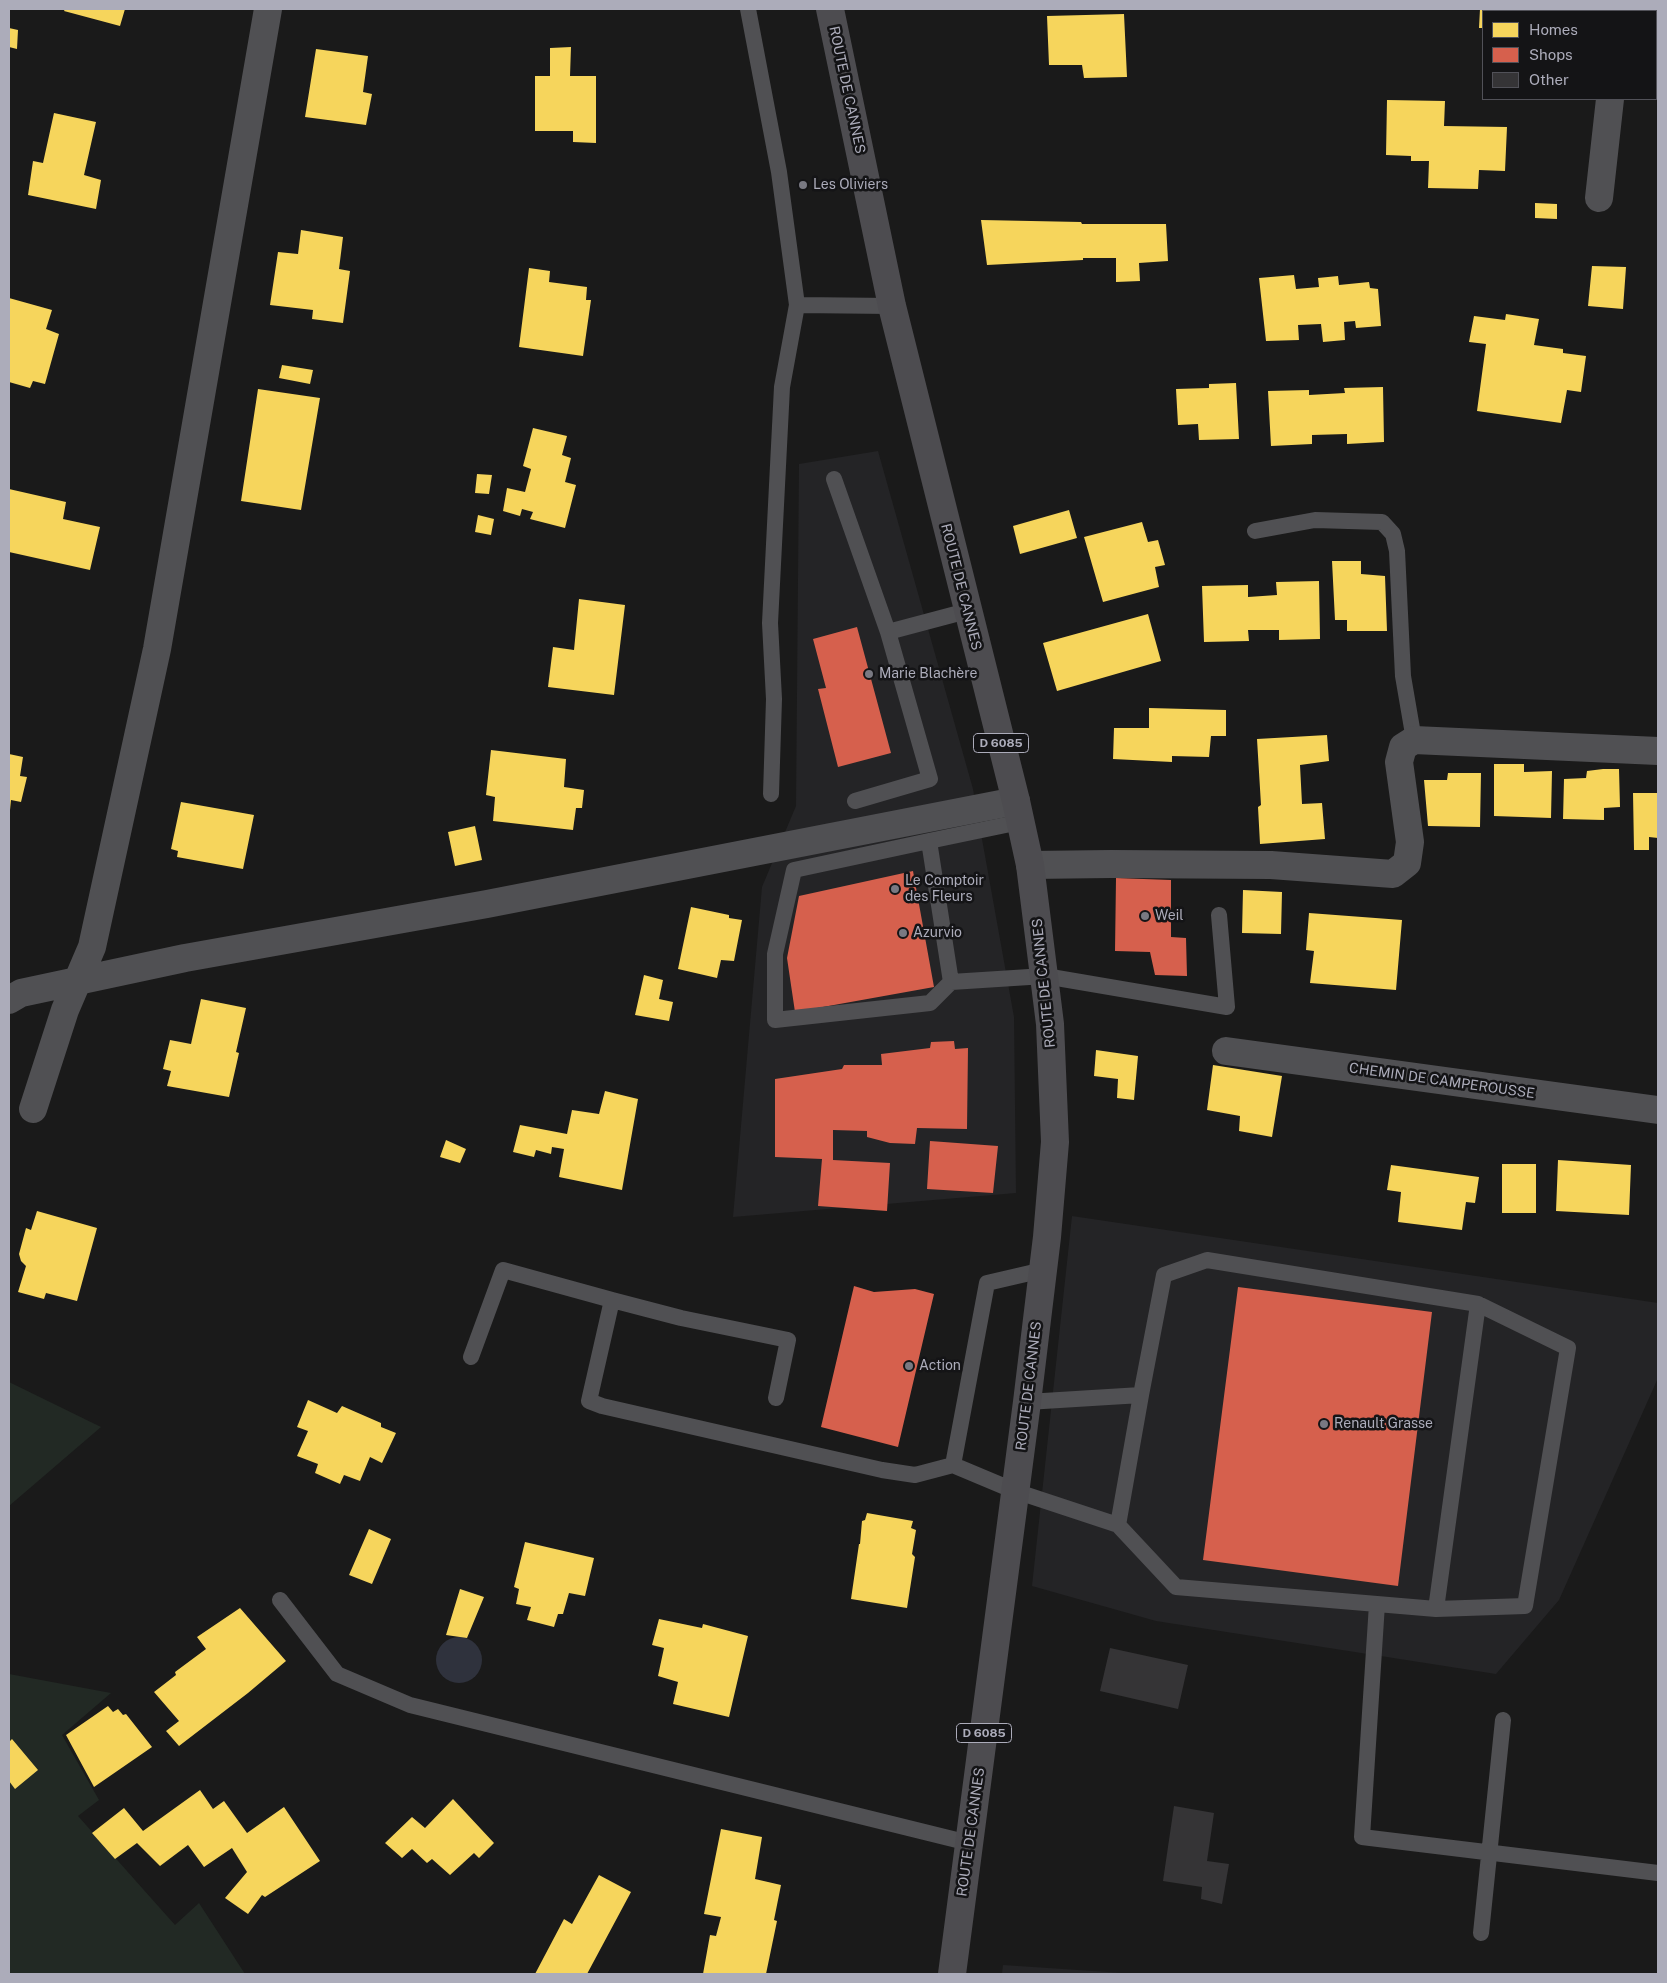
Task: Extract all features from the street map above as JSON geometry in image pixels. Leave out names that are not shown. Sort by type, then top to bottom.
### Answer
[{"type":"main road","name":"ROUTE DE CANNES","points":[[830,9],[892,306],[1030,865],[1050,1024],[1055,1142],[1043,1270],[969,1843],[955,1974]]},
{"type":"street","points":[[33,1109],[65,1010],[92,947],[157,649],[268,9]]},
{"type":"street","points":[[1599,198],[1610,100]]},
{"type":"street","points":[[1030,865],[1271,865],[1393,874],[1407,863],[1410,842],[1399,762],[1403,747],[1414,740],[1658,751]]},
{"type":"street","points":[[9,1000],[21,993],[185,958],[1018,812]]},
{"type":"street","name":"CHEMIN DE CAMPEROUSSE","points":[[1226,1051],[1658,1110]]},
{"type":"lane","points":[[748,9],[779,172],[797,304],[782,387],[770,613],[774,699],[771,794]]},
{"type":"lane","points":[[797,304],[892,306]]},
{"type":"lane","points":[[834,479],[888,632],[930,778],[855,801]]},
{"type":"lane","points":[[1255,531],[1314,520],[1382,522],[1392,534],[1397,551],[1403,676],[1414,740]]},
{"type":"lane","points":[[888,632],[966,611]]},
{"type":"lane","points":[[1018,812],[930,841],[794,870],[775,954],[775,1020],[930,1003],[951,982],[1045,976],[1226,1007],[1219,915]]},
{"type":"lane","points":[[930,841],[951,982]]},
{"type":"lane","points":[[612,1300],[589,1401],[602,1406],[882,1470],[915,1475],[953,1465],[1015,1491],[1118,1525],[1176,1587],[1436,1609],[1525,1606],[1568,1348],[1478,1304],[1207,1260],[1164,1275],[1118,1525]]},
{"type":"lane","points":[[471,1357],[503,1270],[682,1318],[788,1340],[776,1398]]},
{"type":"lane","points":[[953,1465],[987,1283],[1043,1270]]},
{"type":"lane","points":[[1436,1609],[1478,1304]]},
{"type":"lane","points":[[1027,1402],[1141,1395]]},
{"type":"lane","points":[[280,1600],[337,1674],[410,1705],[969,1843]]},
{"type":"lane","points":[[1377,1604],[1362,1837],[1658,1873]]},
{"type":"lane","points":[[1481,1933],[1503,1720]]},
{"type":"shaded area","points":[[878,451],[973,789],[1014,1017],[1016,1193],[733,1217],[762,887],[796,806],[799,464]]},
{"type":"shaded area","points":[[1072,1216],[1658,1303],[1658,1378],[1559,1600],[1496,1674],[1156,1621],[1032,1586]]},
{"type":"shaded area","points":[[9,1382],[101,1427],[9,1506]]},
{"type":"shaded area","points":[[459,1637],[472,1641],[478,1647],[482,1660],[478,1673],[472,1679],[459,1683],[446,1679],[440,1673],[436,1660],[440,1647],[446,1641]]},
{"type":"shaded area","points":[[9,1674],[111,1693],[62,1735],[99,1800],[78,1816],[175,1925],[199,1903],[245,1974],[9,1974]]},
{"type":"shaded area","points":[[1003,1965],[1138,1974],[1002,1974]]},
{"type":"building: Homes","points":[[65,9],[125,9],[120,26],[64,11]]},
{"type":"building: Homes","points":[[1480,9],[1535,9],[1482,10],[1482,28],[1479,28]]},
{"type":"building: Homes","points":[[1124,14],[1127,77],[1084,78],[1082,65],[1049,65],[1047,16]]},
{"type":"building: Homes","points":[[9,28],[18,30],[17,49],[9,47]]},
{"type":"building: Homes","points":[[571,47],[570,76],[596,76],[596,143],[573,142],[573,131],[535,131],[535,76],[550,76],[550,48]]},
{"type":"building: Homes","points":[[316,49],[368,56],[363,92],[372,94],[366,125],[305,117]]},
{"type":"building: Homes","points":[[1387,100],[1445,101],[1444,126],[1507,127],[1505,171],[1479,170],[1478,189],[1428,188],[1429,161],[1411,161],[1411,156],[1386,155]]},
{"type":"building: Homes","points":[[54,113],[96,122],[84,175],[101,180],[96,209],[28,195],[33,161],[43,163]]},
{"type":"building: Homes","points":[[1535,203],[1557,204],[1557,219],[1535,218]]},
{"type":"building: Homes","points":[[981,220],[1081,222],[1082,224],[1166,224],[1168,261],[1139,263],[1140,281],[1116,282],[1116,258],[1083,258],[1083,260],[987,265]]},
{"type":"building: Homes","points":[[301,230],[343,237],[339,269],[350,271],[343,323],[312,319],[313,310],[270,305],[278,252],[298,254]]},
{"type":"building: Homes","points":[[1592,266],[1626,267],[1623,309],[1588,306]]},
{"type":"building: Homes","points":[[529,268],[550,271],[549,282],[587,287],[586,300],[591,300],[583,356],[519,347]]},
{"type":"building: Homes","points":[[1294,275],[1296,289],[1319,287],[1318,278],[1338,276],[1339,285],[1369,282],[1370,288],[1378,289],[1381,326],[1356,328],[1355,321],[1344,322],[1345,340],[1323,342],[1321,324],[1298,325],[1299,340],[1266,341],[1259,278]]},
{"type":"building: Homes","points":[[9,298],[52,310],[46,329],[59,334],[45,384],[33,381],[30,388],[9,382]]},
{"type":"building: Homes","points":[[1506,314],[1539,319],[1534,345],[1563,349],[1563,353],[1586,356],[1581,392],[1567,390],[1561,423],[1477,411],[1486,344],[1469,342],[1474,316],[1505,320]]},
{"type":"building: Homes","points":[[282,365],[313,370],[310,384],[279,378]]},
{"type":"building: Homes","points":[[1236,383],[1239,439],[1199,440],[1198,424],[1178,425],[1176,389],[1209,388],[1209,384]]},
{"type":"building: Homes","points":[[1383,387],[1384,442],[1347,444],[1347,434],[1312,435],[1312,444],[1271,446],[1268,391],[1309,390],[1309,395],[1345,393],[1344,388]]},
{"type":"building: Homes","points":[[258,389],[320,398],[301,510],[241,501]]},
{"type":"building: Homes","points":[[533,428],[567,436],[562,455],[571,458],[565,482],[576,485],[565,528],[530,519],[533,512],[522,509],[520,516],[503,511],[507,488],[525,492],[531,469],[523,466]]},
{"type":"building: Homes","points":[[477,474],[492,475],[489,494],[475,493]]},
{"type":"building: Homes","points":[[9,489],[66,502],[63,519],[100,527],[90,570],[9,552]]},
{"type":"building: Homes","points":[[1069,510],[1077,538],[1020,554],[1013,526]]},
{"type":"building: Homes","points":[[478,515],[494,519],[491,535],[475,532]]},
{"type":"building: Homes","points":[[1142,522],[1148,542],[1158,540],[1165,565],[1155,567],[1159,587],[1103,602],[1084,537]]},
{"type":"building: Homes","points":[[1332,561],[1361,561],[1361,574],[1385,576],[1387,631],[1347,631],[1347,620],[1335,620]]},
{"type":"building: Homes","points":[[1319,581],[1320,639],[1279,640],[1279,630],[1248,630],[1249,641],[1204,642],[1202,586],[1248,585],[1248,597],[1277,595],[1276,582]]},
{"type":"building: Homes","points":[[579,599],[625,605],[614,695],[548,687],[553,647],[574,650]]},
{"type":"building: Homes","points":[[1148,614],[1161,661],[1057,691],[1043,643]]},
{"type":"building: Homes","points":[[1149,708],[1226,710],[1226,736],[1211,736],[1209,757],[1172,756],[1172,762],[1113,759],[1114,728],[1149,728]]},
{"type":"building: Homes","points":[[1327,735],[1329,761],[1300,765],[1302,804],[1322,803],[1325,839],[1260,844],[1258,807],[1261,805],[1257,739]]},
{"type":"building: Homes","points":[[491,750],[566,759],[564,787],[584,790],[582,808],[576,808],[573,830],[493,821],[495,797],[486,795]]},
{"type":"building: Homes","points":[[9,754],[23,757],[20,776],[27,777],[21,802],[11,800],[10,810]]},
{"type":"building: Homes","points":[[1494,764],[1524,764],[1524,772],[1552,771],[1551,818],[1494,816]]},
{"type":"building: Homes","points":[[1619,769],[1620,807],[1604,808],[1604,820],[1563,819],[1564,779],[1586,778],[1587,771]]},
{"type":"building: Homes","points":[[1448,773],[1481,773],[1480,827],[1428,826],[1424,780],[1447,780]]},
{"type":"building: Homes","points":[[1633,793],[1658,793],[1658,838],[1649,837],[1649,850],[1634,850]]},
{"type":"building: Homes","points":[[181,802],[254,815],[243,869],[177,857],[178,851],[171,849]]},
{"type":"building: Homes","points":[[475,826],[482,860],[455,866],[448,832]]},
{"type":"building: Homes","points":[[1243,890],[1282,892],[1281,934],[1242,933]]},
{"type":"building: Homes","points":[[691,907],[729,915],[729,918],[742,920],[734,961],[721,960],[717,978],[678,969]]},
{"type":"building: Homes","points":[[1309,913],[1402,920],[1396,990],[1310,983],[1314,951],[1306,950]]},
{"type":"building: Homes","points":[[644,975],[663,980],[659,999],[673,1002],[669,1021],[635,1015]]},
{"type":"building: Homes","points":[[201,999],[246,1008],[236,1052],[239,1053],[229,1097],[167,1086],[171,1071],[163,1069],[170,1040],[191,1044]]},
{"type":"building: Homes","points":[[1096,1050],[1138,1056],[1134,1100],[1117,1098],[1118,1079],[1094,1076]]},
{"type":"building: Homes","points":[[1213,1065],[1282,1076],[1272,1137],[1239,1131],[1240,1116],[1207,1110]]},
{"type":"building: Homes","points":[[605,1091],[638,1099],[622,1190],[559,1177],[564,1149],[552,1147],[551,1154],[536,1150],[534,1157],[513,1152],[520,1125],[567,1134],[572,1110],[599,1114]]},
{"type":"building: Homes","points":[[446,1140],[466,1149],[460,1163],[440,1157]]},
{"type":"building: Homes","points":[[1558,1160],[1631,1165],[1629,1215],[1556,1211]]},
{"type":"building: Homes","points":[[1502,1164],[1536,1164],[1536,1213],[1502,1213]]},
{"type":"building: Homes","points":[[1391,1165],[1479,1177],[1475,1203],[1466,1202],[1462,1230],[1398,1222],[1401,1192],[1387,1190]]},
{"type":"building: Homes","points":[[37,1211],[97,1228],[77,1301],[46,1293],[44,1299],[18,1292],[26,1266],[21,1261],[19,1254],[26,1228],[31,1230]]},
{"type":"building: Homes","points":[[308,1400],[337,1413],[342,1406],[381,1423],[381,1427],[396,1433],[382,1463],[370,1457],[360,1481],[344,1475],[340,1484],[315,1473],[318,1464],[297,1456],[308,1431],[297,1427]]},
{"type":"building: Homes","points":[[867,1513],[913,1521],[911,1528],[916,1530],[912,1554],[915,1557],[907,1608],[851,1599],[862,1521],[865,1520]]},
{"type":"building: Homes","points":[[369,1529],[391,1539],[372,1584],[349,1575]]},
{"type":"building: Homes","points":[[525,1542],[594,1558],[585,1596],[569,1593],[563,1614],[558,1614],[554,1627],[527,1620],[531,1607],[516,1604],[519,1589],[514,1587]]},
{"type":"building: Homes","points":[[460,1589],[484,1597],[467,1638],[446,1635]]},
{"type":"building: Homes","points":[[240,1608],[286,1661],[179,1746],[166,1731],[179,1721],[154,1692],[176,1675],[175,1672],[206,1649],[197,1637]]},
{"type":"building: Homes","points":[[659,1619],[702,1628],[703,1624],[748,1636],[729,1717],[673,1704],[678,1682],[658,1676],[664,1648],[652,1645]]},
{"type":"building: Homes","points":[[108,1706],[113,1712],[118,1709],[123,1715],[126,1714],[152,1747],[94,1787],[66,1735]]},
{"type":"building: Homes","points":[[12,1739],[38,1770],[15,1789],[9,1781],[9,1742]]},
{"type":"building: Homes","points":[[200,1790],[213,1809],[224,1801],[247,1833],[284,1807],[320,1861],[265,1897],[262,1895],[248,1914],[225,1898],[247,1872],[232,1848],[204,1867],[188,1845],[160,1866],[137,1843],[115,1859],[92,1833],[124,1808],[143,1831]]},
{"type":"building: Homes","points":[[453,1799],[494,1843],[479,1858],[474,1853],[450,1875],[432,1859],[427,1863],[412,1849],[402,1858],[385,1843],[412,1817],[425,1828]]},
{"type":"building: Homes","points":[[721,1829],[762,1837],[755,1879],[781,1885],[774,1920],[777,1921],[766,1974],[703,1974],[710,1935],[716,1936],[721,1917],[704,1914]]},
{"type":"building: Homes","points":[[599,1875],[631,1892],[587,1974],[535,1974],[564,1919],[572,1924]]},
{"type":"building: Shops","points":[[857,627],[891,753],[838,767],[818,689],[826,688],[813,639]]},
{"type":"building: Shops","points":[[913,871],[934,987],[795,1012],[787,958],[799,896]]},
{"type":"building: Shops","points":[[1116,878],[1171,880],[1171,937],[1186,938],[1187,976],[1155,975],[1150,952],[1115,951]]},
{"type":"building: Shops","points":[[954,1041],[955,1049],[968,1048],[967,1129],[917,1128],[915,1144],[890,1143],[867,1137],[867,1131],[833,1130],[833,1160],[890,1163],[887,1211],[818,1206],[822,1159],[775,1157],[775,1079],[842,1069],[844,1065],[882,1065],[881,1054],[930,1048],[931,1042]]},
{"type":"building: Shops","points":[[930,1141],[998,1146],[993,1193],[927,1189]]},
{"type":"building: Shops","points":[[854,1286],[874,1292],[915,1289],[934,1294],[898,1447],[821,1427]]},
{"type":"building: Shops","name":"Renault Grasse","points":[[1238,1287],[1432,1312],[1398,1586],[1203,1560]]},
{"type":"building: Other","points":[[1110,1648],[1188,1665],[1178,1709],[1100,1691]]},
{"type":"building: Other","points":[[1174,1806],[1214,1813],[1207,1861],[1229,1864],[1222,1904],[1201,1899],[1202,1887],[1163,1881]]},
{"type":"place","name":"Les Oliviers","points":[[803,185]]},
{"type":"place","name":"Marie Blachère","points":[[869,674]]},
{"type":"place","name":"Le Comptoir des Fleurs","points":[[895,889]]},
{"type":"place","name":"Weil","points":[[1145,916]]},
{"type":"place","name":"Azurvio","points":[[903,933]]},
{"type":"place","name":"Action","points":[[909,1366]]},
{"type":"place","name":"Renault Grasse","points":[[1324,1424]]}]
